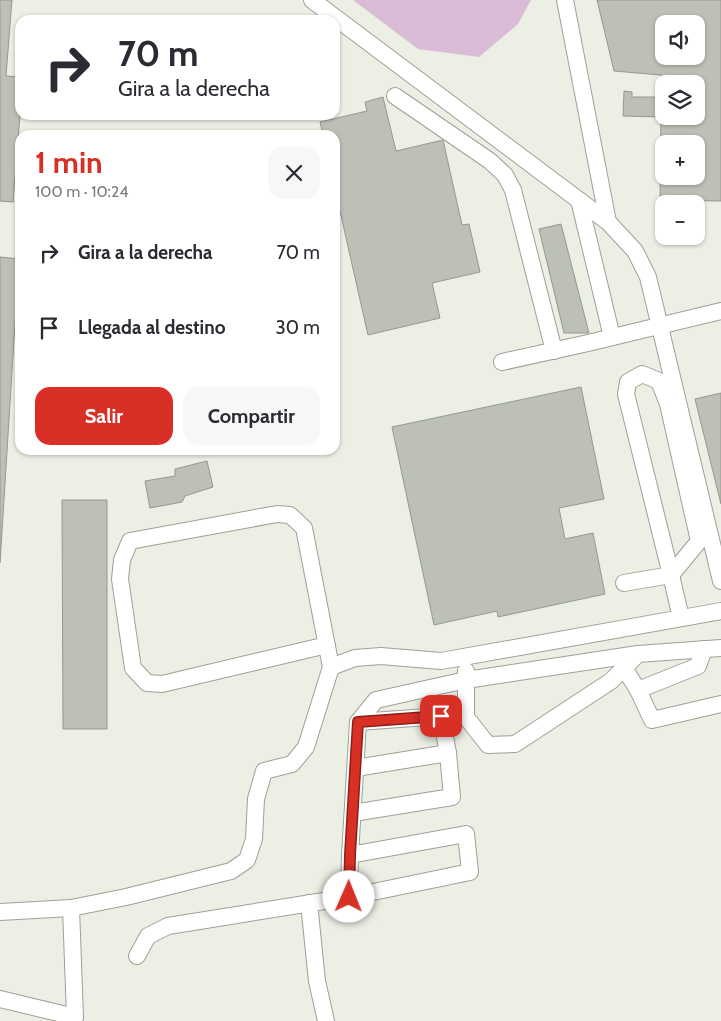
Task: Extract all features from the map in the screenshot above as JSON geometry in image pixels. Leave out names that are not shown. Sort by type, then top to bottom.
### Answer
[{"type":"street","points":[[312,0],[332,15]]},
{"type":"street","points":[[565,0],[606,203],[608,222]]},
{"type":"street","points":[[340,21],[608,222],[636,251],[648,277],[716,538],[721,581]]},
{"type":"street","points":[[395,96],[490,161],[505,175],[513,190],[554,350]]},
{"type":"street","points":[[579,200],[612,337]]},
{"type":"street","points":[[502,362],[721,311]]},
{"type":"street","points":[[624,583],[671,575],[700,541],[668,404],[659,381],[642,374],[628,382],[626,394],[671,575],[681,618]]},
{"type":"street","points":[[0,912],[71,908],[126,897],[231,871],[247,860],[254,839],[256,799],[264,771],[292,764],[306,747],[331,667],[327,645],[304,528],[290,515],[276,514],[130,541],[122,560],[120,579],[133,668],[147,683],[162,684],[327,645]]},
{"type":"street","points":[[331,667],[355,658],[381,656],[441,661],[721,611]]},
{"type":"street","points":[[349,897],[358,722],[376,700],[466,680],[638,654],[721,648]]},
{"type":"street","points":[[638,690],[698,666],[704,649]]},
{"type":"street","points":[[466,657],[466,717],[488,745],[515,744],[611,681],[638,654]]},
{"type":"street","points":[[624,668],[638,690],[652,720],[721,704]]},
{"type":"street","points":[[352,813],[452,797],[448,753],[441,716],[358,722]]},
{"type":"street","points":[[356,768],[448,753]]},
{"type":"street","points":[[137,956],[148,936],[168,926],[349,897],[470,872],[466,834],[350,855]]},
{"type":"street","points":[[310,903],[317,981],[326,1021]]},
{"type":"street","points":[[0,999],[74,1019],[71,908]]},
{"type":"shaded area","points":[[353,0],[531,0],[518,24],[479,57],[418,49]]},
{"type":"building","points":[[0,0],[12,0],[6,76],[15,77],[15,120],[20,120],[19,130],[15,130],[13,202],[0,201]]},
{"type":"building","points":[[597,0],[721,0],[721,201],[705,201],[705,195],[660,195],[660,185],[705,185],[705,135],[661,135],[661,125],[705,125],[705,75],[661,75],[614,71]]},
{"type":"building","points":[[624,91],[632,92],[632,97],[655,97],[655,117],[623,116]]},
{"type":"building","points":[[383,97],[396,151],[443,140],[462,225],[469,224],[480,272],[432,283],[440,318],[368,335],[340,211],[340,130],[322,130],[320,122],[340,120],[340,117],[367,111],[365,102]]},
{"type":"building","points":[[561,224],[589,333],[564,333],[539,229]]},
{"type":"building","points":[[0,257],[15,259],[15,323],[0,563]]},
{"type":"building","points":[[581,387],[604,499],[559,508],[565,539],[593,533],[605,594],[498,617],[497,611],[434,625],[392,427]]},
{"type":"building","points":[[721,393],[721,504],[695,399]]},
{"type":"building","points":[[207,461],[213,487],[185,496],[182,502],[150,508],[145,481],[175,476],[175,469]]},
{"type":"building","points":[[62,500],[107,500],[107,729],[63,729]]},
{"type":"route","points":[[349,897],[358,722],[441,716]]}]
